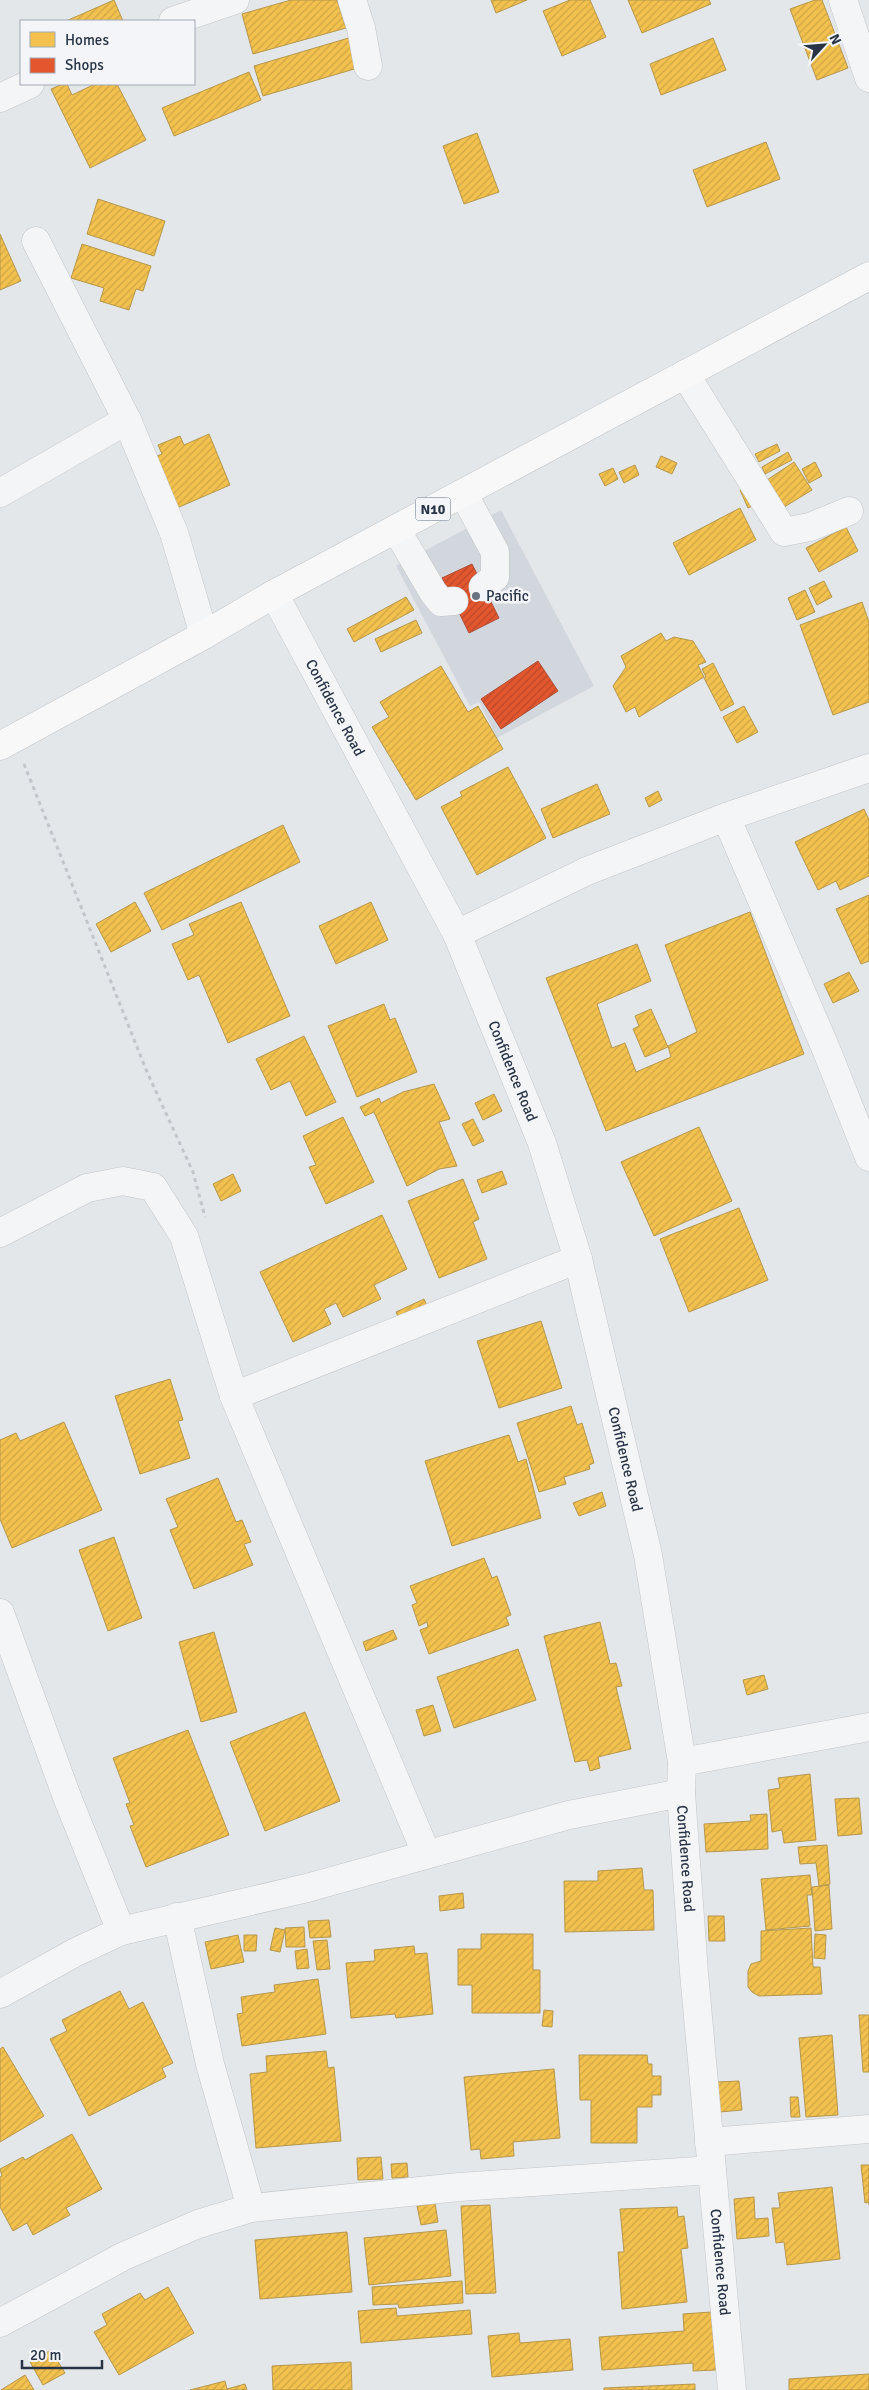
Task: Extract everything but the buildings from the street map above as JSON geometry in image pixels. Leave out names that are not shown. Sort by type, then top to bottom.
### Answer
[{"type":"main road","name":"N10","points":[[6,743],[204,635],[274,594],[869,276]]},
{"type":"street","points":[[176,20],[235,0]]},
{"type":"street","points":[[352,0],[361,28],[368,66]]},
{"type":"street","points":[[843,0],[869,78]]},
{"type":"street","points":[[0,98],[28,85]]},
{"type":"street","points":[[36,241],[127,420],[174,534],[204,635]]},
{"type":"street","points":[[685,374],[784,532],[810,527],[849,511]]},
{"type":"street","points":[[0,493],[127,420]]},
{"type":"street","points":[[463,493],[496,552],[495,577],[483,586]]},
{"type":"street","points":[[396,529],[433,592],[441,602],[454,601]]},
{"type":"street","name":"Confidence Road","points":[[274,594],[457,934],[542,1143],[578,1259],[648,1555],[682,1762],[681,1793],[694,1973],[732,2390]]},
{"type":"street","points":[[457,934],[587,871],[726,817],[869,768]]},
{"type":"street","points":[[726,817],[826,1049],[869,1158]]},
{"type":"street","points":[[0,1233],[87,1188],[123,1181],[153,1187],[184,1236],[234,1396],[426,1854]]},
{"type":"street","points":[[234,1396],[578,1259]]},
{"type":"street","points":[[2,1624],[67,1797],[121,1931]]},
{"type":"street","points":[[682,1762],[869,1727]]},
{"type":"street","points":[[0,1994],[76,1952],[121,1931],[307,1888],[569,1815],[681,1793]]},
{"type":"street","points":[[177,1917],[210,2064],[251,2208]]},
{"type":"street","points":[[709,2142],[869,2129]]},
{"type":"street","points":[[0,2323],[124,2256],[198,2224],[251,2208],[459,2187],[712,2170]]},
{"type":"path","points":[[6,743],[33,783],[147,1072],[193,1172],[206,1216],[184,1236]]},
{"type":"shaded area","points":[[501,510],[594,686],[497,738],[479,702],[470,706],[396,566]]},
{"type":"place","name":"Pacific","points":[[476,596]]}]
